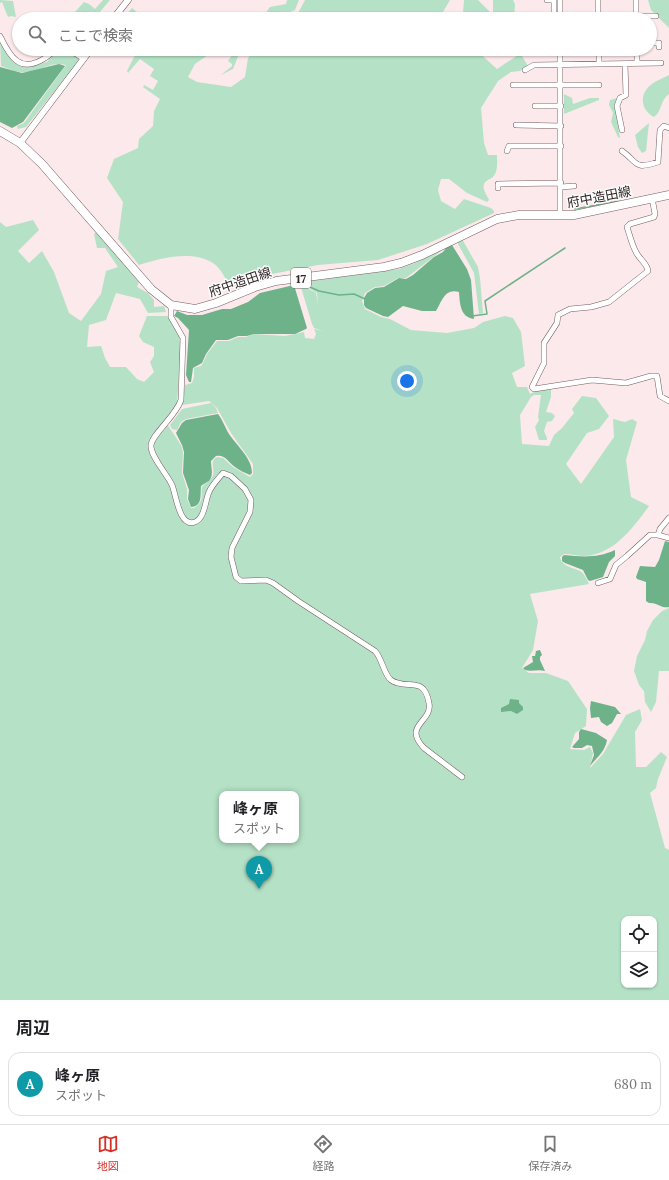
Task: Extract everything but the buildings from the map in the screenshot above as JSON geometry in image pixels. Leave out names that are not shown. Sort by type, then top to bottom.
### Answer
[{"type":"main road","name":"府中造田線","points":[[0,131],[20,144],[42,164],[151,289],[171,305],[194,309],[216,303],[255,287],[276,281],[384,267],[401,263],[422,256],[497,219],[519,215],[560,216],[585,214],[669,195]]},
{"type":"street","points":[[119,12],[128,0]]},
{"type":"street","points":[[547,0],[554,0],[554,12]]},
{"type":"street","points":[[559,12],[560,0]]},
{"type":"street","points":[[598,0],[598,12]]},
{"type":"street","points":[[636,0],[636,12]]},
{"type":"street","points":[[0,36],[11,56],[20,64],[37,62],[47,56]]},
{"type":"street","points":[[657,43],[659,43],[659,47]]},
{"type":"street","points":[[79,56],[84,59]]},
{"type":"street","points":[[20,144],[86,56]]},
{"type":"street","points":[[560,56],[560,216]]},
{"type":"street","points":[[598,56],[599,64]]},
{"type":"street","points":[[637,56],[637,63]]},
{"type":"street","points":[[525,70],[534,65],[661,63]]},
{"type":"street","points":[[622,130],[617,106],[620,98],[626,95],[625,64]]},
{"type":"street","points":[[513,85],[599,85]]},
{"type":"street","points":[[535,106],[560,106]]},
{"type":"street","points":[[516,125],[561,126]]},
{"type":"street","points":[[622,150],[629,155],[635,164],[650,165],[658,162],[660,130],[664,126],[669,128]]},
{"type":"street","points":[[507,151],[510,146],[561,146]]},
{"type":"street","points":[[498,188],[498,184],[574,186]]},
{"type":"street","points":[[652,198],[655,214],[654,217],[630,224],[627,228],[637,254],[648,268],[648,271],[609,302],[591,307],[570,309],[558,314],[557,323],[544,343],[544,363],[532,387],[534,389],[547,388],[592,380],[626,383],[651,376],[657,376],[660,396],[668,399]]},
{"type":"street","points":[[171,305],[171,317],[183,338],[181,400],[175,413],[152,441],[151,448],[154,457],[163,468],[172,485],[185,521],[194,522],[203,514],[209,492],[223,472],[231,476],[245,489],[251,500],[250,512],[232,548],[232,557],[236,577],[241,581],[266,580],[273,583],[375,651],[380,656],[386,672],[392,681],[422,687],[430,703],[429,710],[416,728],[418,742],[462,777]]},
{"type":"street","points":[[658,535],[660,529],[669,518]]},
{"type":"street","points":[[598,583],[610,579],[616,565],[650,535],[658,535],[669,538]]},
{"type":"shaded area","points":[[0,0],[13,1],[15,12],[12,12],[12,16],[8,17],[2,2],[0,3]]},
{"type":"shaded area","points":[[103,0],[110,0],[100,12],[75,12],[84,2],[95,9]]},
{"type":"shaded area","points":[[287,0],[299,0],[295,10],[290,12],[266,12],[270,7],[286,4]]},
{"type":"shaded area","points":[[305,0],[450,0],[443,12],[299,12]]},
{"type":"shaded area","points":[[464,0],[478,0],[490,12],[463,12]]},
{"type":"shaded area","points":[[493,0],[513,0],[515,4],[514,12],[493,12]]},
{"type":"shaded area","points":[[648,0],[669,0],[669,28],[657,16],[657,12],[653,12]]},
{"type":"shaded area","points":[[132,8],[137,12],[128,12]]},
{"type":"shaded area","points":[[0,41],[10,58],[18,65],[30,66],[47,62],[52,56],[77,56],[81,58],[26,127],[18,129],[17,126],[24,123],[66,65],[56,64],[26,72],[19,72],[1,66]]},
{"type":"shaded area","points":[[134,56],[207,56],[195,64],[188,77],[197,82],[231,87],[245,77],[248,58],[250,56],[483,56],[497,69],[516,56],[522,56],[528,66],[520,71],[511,72],[498,81],[481,108],[484,143],[488,155],[497,155],[496,172],[484,184],[484,189],[489,200],[487,202],[467,193],[449,179],[441,179],[438,190],[441,201],[455,209],[464,199],[491,208],[494,213],[427,244],[378,260],[318,265],[267,275],[231,288],[218,268],[213,263],[204,259],[176,256],[139,265],[118,239],[123,202],[107,178],[114,159],[138,148],[139,139],[153,126],[154,111],[160,99],[143,87],[144,85],[153,90],[158,81],[150,76],[154,69],[140,59],[128,73],[127,71]]},
{"type":"shaded area","points":[[231,56],[238,56],[233,69],[221,75],[232,66],[232,64],[228,61]]},
{"type":"shaded area","points":[[59,64],[65,66],[23,122],[12,128],[0,122],[0,67],[22,73]]},
{"type":"shaded area","points":[[669,75],[669,94],[664,99],[657,115],[654,117],[646,110],[643,97],[648,88]]},
{"type":"shaded area","points":[[564,94],[572,98],[573,104],[590,98],[599,98],[599,100],[564,114]]},
{"type":"shaded area","points":[[617,98],[615,106],[620,138],[618,137],[611,122],[613,113],[609,105],[610,100]]},
{"type":"shaded area","points":[[649,123],[646,151],[642,153],[638,147],[635,135]]},
{"type":"shaded area","points":[[33,220],[39,230],[18,251],[29,263],[42,251],[54,272],[69,313],[81,321],[101,294],[106,271],[118,267],[105,248],[97,248],[94,234],[96,232],[139,282],[137,287],[148,293],[154,300],[154,307],[164,306],[166,312],[148,313],[140,299],[116,293],[106,320],[89,325],[87,347],[101,346],[110,367],[126,367],[137,379],[144,382],[154,372],[150,362],[154,356],[154,347],[143,342],[139,336],[147,316],[168,316],[179,336],[181,344],[177,405],[165,421],[181,445],[183,452],[182,473],[187,489],[187,499],[191,508],[194,508],[201,501],[202,487],[213,475],[213,461],[217,457],[223,458],[233,467],[250,477],[253,474],[253,464],[231,433],[217,408],[209,401],[182,405],[185,385],[192,383],[194,368],[201,366],[207,354],[217,341],[229,341],[238,337],[246,337],[254,334],[285,336],[304,332],[305,338],[314,339],[316,334],[314,329],[323,331],[314,328],[312,324],[300,284],[316,293],[318,304],[317,293],[302,284],[303,282],[399,269],[445,248],[406,278],[398,278],[384,286],[375,287],[365,293],[362,301],[365,309],[381,317],[390,319],[411,330],[447,333],[474,328],[483,322],[505,316],[513,318],[521,332],[525,366],[512,373],[517,387],[527,387],[530,394],[536,391],[551,389],[551,397],[546,412],[552,413],[555,416],[552,421],[547,422],[544,431],[547,440],[539,440],[535,427],[539,420],[538,417],[541,395],[534,395],[531,397],[520,415],[522,444],[549,446],[554,435],[562,428],[574,413],[572,409],[582,396],[596,398],[609,416],[599,429],[587,433],[566,464],[581,484],[614,437],[613,419],[625,422],[632,419],[637,422],[626,460],[631,497],[649,506],[629,531],[614,545],[595,554],[585,556],[564,554],[560,557],[565,565],[580,571],[589,584],[530,594],[538,621],[533,650],[522,668],[529,673],[546,673],[568,681],[587,709],[586,726],[575,733],[570,749],[584,750],[590,747],[593,753],[590,768],[603,754],[626,715],[640,709],[642,720],[635,732],[636,767],[646,767],[661,752],[667,757],[656,788],[650,793],[665,848],[669,850],[669,1000],[0,1000],[0,222],[6,227]]},
{"type":"shaded area","points":[[462,239],[478,267],[483,313],[479,314],[474,273],[458,244],[458,241]]},
{"type":"shaded area","points":[[452,245],[467,269],[471,280],[474,319],[469,318],[463,313],[460,305],[459,292],[454,291],[450,292],[444,297],[436,311],[422,311],[403,306],[388,317],[366,308],[364,305],[364,298],[367,293],[375,288],[384,287],[399,278],[406,279]]},
{"type":"shaded area","points":[[294,285],[307,328],[306,329],[295,334],[254,334],[238,336],[228,340],[216,340],[206,354],[202,363],[193,368],[191,382],[189,382],[186,375],[189,330],[178,318],[174,316],[177,311],[187,315],[202,315],[222,309],[231,309],[248,302],[260,293]]},
{"type":"shaded area","points":[[211,403],[216,408],[218,413],[186,419],[181,422],[177,430],[172,429],[170,425],[182,409]]},
{"type":"shaded area","points":[[218,414],[229,434],[250,462],[252,473],[250,475],[235,467],[222,456],[216,456],[211,461],[211,479],[201,486],[201,496],[199,502],[197,505],[191,507],[188,499],[189,490],[183,473],[184,452],[176,433],[182,423],[186,420]]},
{"type":"shaded area","points":[[665,541],[669,542],[669,607],[646,601],[646,582],[637,579],[636,577],[640,566],[655,567],[659,560]]},
{"type":"shaded area","points":[[615,550],[615,556],[609,562],[603,577],[590,581],[583,570],[562,561],[562,557],[564,555],[590,556],[609,553]]},
{"type":"shaded area","points":[[669,608],[669,671],[659,671],[656,702],[651,712],[645,702],[644,691],[639,685],[634,671],[637,656],[653,620],[662,611]]},
{"type":"shaded area","points":[[540,650],[542,655],[540,660],[545,671],[525,670],[523,668],[533,662],[532,656],[535,656],[536,651]]},
{"type":"shaded area","points":[[510,699],[519,700],[523,710],[517,714],[511,711],[501,712],[501,708],[509,704]]},
{"type":"shaded area","points":[[591,701],[615,707],[621,714],[617,714],[612,723],[607,726],[601,722],[599,717],[591,718]]},
{"type":"shaded area","points":[[581,729],[596,733],[607,740],[603,751],[590,766],[594,755],[592,746],[587,745],[582,748],[572,747],[579,739],[579,732]]},
{"type":"waterway","points":[[575,209],[619,201]]},
{"type":"waterway","points":[[472,316],[487,314],[485,301],[565,248]]},
{"type":"waterway","points":[[293,286],[301,283],[319,291],[339,295],[354,294],[365,299]]},
{"type":"place","name":"峰ヶ原","points":[[259,889]]}]
